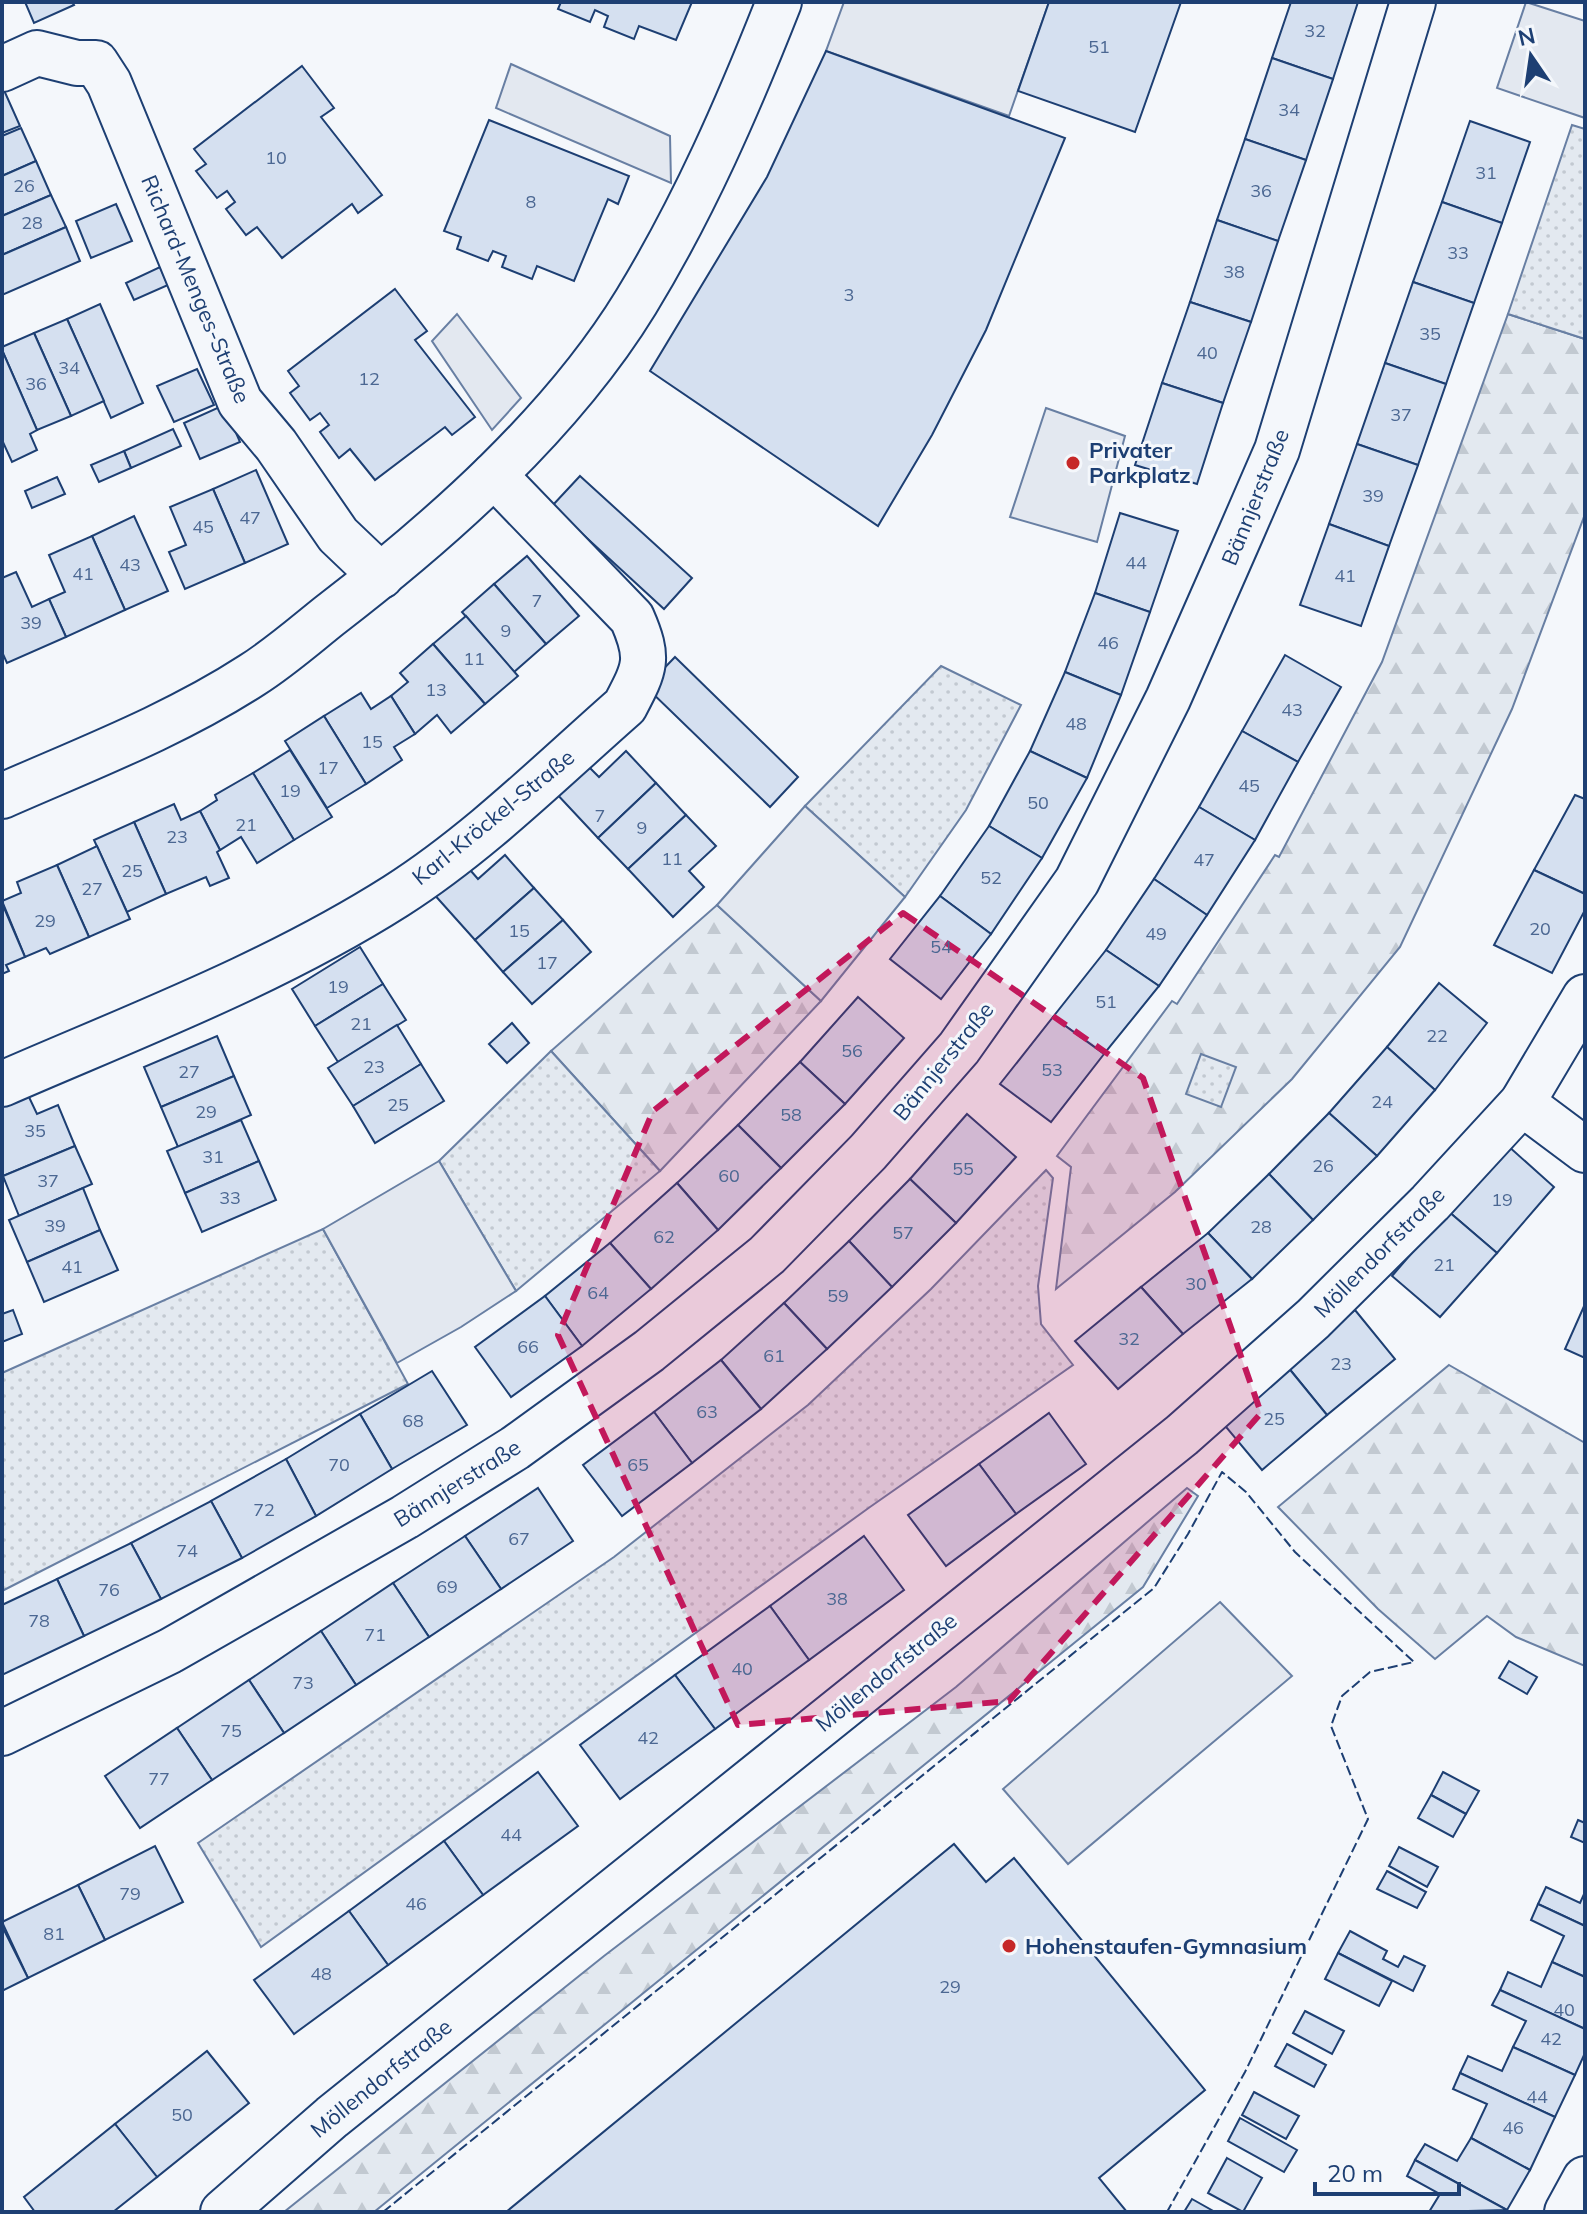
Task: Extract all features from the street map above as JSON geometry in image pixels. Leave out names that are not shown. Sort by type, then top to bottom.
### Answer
[{"type":"street","points":[[2,796],[170,720],[252,675],[381,576],[494,475],[579,383],[635,304],[694,200],[741,100],[779,2]]},
{"type":"street","name":"Bännjerstraße","points":[[2,1733],[170,1651],[405,1517],[515,1448],[649,1351],[767,1255],[868,1152],[949,1059],[1077,881],[1168,699],[1223,574],[1277,450],[1413,2]]},
{"type":"street","name":"Richard-Menges-Straße","points":[[2,69],[37,53],[77,63],[96,63],[109,83],[240,402],[276,445],[338,535],[381,576]]},
{"type":"street","name":"Karl-Kröckel-Straße","points":[[2,1084],[233,984],[337,931],[386,902],[460,851],[625,706],[641,676],[645,647],[632,618],[494,475]]},
{"type":"street","name":"Möllendorfstraße","points":[[223,2212],[332,2117],[1182,1435],[1313,1319],[1430,1203],[1522,1103],[1585,997]]},
{"type":"street","points":[[1522,1103],[1585,1150]]},
{"type":"street","points":[[1567,2212],[1585,2179]]},
{"type":"highlighted area","points":[[903,913],[1143,1078],[1261,1413],[1009,1701],[738,1725],[558,1335],[653,1111]]},
{"type":"green space","points":[[1572,125],[1585,129],[1585,339],[1508,314]]},
{"type":"green space","points":[[1508,314],[1585,339],[1585,514],[1512,709],[1400,947],[1292,1079],[1175,1192],[1056,1289],[1071,1167],[1057,1156],[1172,1001],[1177,1004],[1275,855],[1279,857],[1382,662]]},
{"type":"green space","points":[[941,666],[1021,705],[966,810],[905,897],[805,806]]},
{"type":"green space","points":[[717,905],[821,1001],[660,1171],[551,1051]]},
{"type":"green space","points":[[551,1051],[660,1171],[516,1291],[439,1161]]},
{"type":"green space","points":[[1201,1054],[1236,1067],[1221,1107],[1186,1094]]},
{"type":"green space","points":[[1046,1170],[1053,1178],[1038,1286],[1041,1324],[1073,1365],[870,1507],[261,1947],[198,1843],[614,1557],[808,1405],[931,1289]]},
{"type":"green space","points":[[323,1229],[408,1384],[2,1591],[2,1373]]},
{"type":"green space","points":[[1449,1365],[1585,1443],[1585,1666],[1516,1637],[1487,1616],[1435,1659],[1378,1609],[1278,1507]]},
{"type":"green space","points":[[1187,1488],[1198,1496],[1143,1587],[374,2212],[284,2212],[604,1956],[956,1687]]},
{"type":"shaded area","points":[[844,2],[1049,2],[1009,116],[826,51]]},
{"type":"shaded area","points":[[1526,2],[1585,21],[1585,118],[1497,88]]},
{"type":"shaded area","points":[[511,64],[670,136],[671,183],[496,108]]},
{"type":"shaded area","points":[[457,314],[521,398],[492,430],[432,341]]},
{"type":"shaded area","name":"Privater Parkplatz","points":[[1046,408],[1125,436],[1097,542],[1010,517]]},
{"type":"shaded area","points":[[805,806],[905,897],[821,1001],[717,905]]},
{"type":"shaded area","points":[[439,1161],[516,1291],[397,1363],[323,1229]]},
{"type":"shaded area","points":[[1220,1602],[1292,1676],[1068,1864],[1003,1789]]},
{"type":"building","points":[[25,2],[72,2],[74,5],[34,23]]},
{"type":"building","points":[[561,2],[692,2],[676,40],[639,26],[634,39],[604,27],[608,16],[595,10],[590,22],[558,9]]},
{"type":"building","points":[[1049,2],[1181,2],[1135,132],[1018,91]]},
{"type":"building","points":[[1291,2],[1358,2],[1333,79],[1272,58]]},
{"type":"building","points":[[826,51],[1065,138],[986,330],[932,435],[878,526],[650,371],[767,177]]},
{"type":"building","points":[[1272,58],[1333,79],[1306,160],[1245,139]]},
{"type":"building","points":[[302,66],[334,108],[321,117],[382,195],[358,213],[352,204],[282,258],[257,227],[246,235],[226,209],[235,202],[227,191],[217,198],[196,171],[206,164],[194,149]]},
{"type":"building","points":[[2,89],[20,126],[2,133]]},
{"type":"building","points":[[489,120],[629,176],[618,204],[608,199],[574,281],[537,266],[532,279],[502,267],[506,256],[493,251],[488,261],[457,249],[461,237],[444,231]]},
{"type":"building","points":[[1470,121],[1530,142],[1502,223],[1442,202]]},
{"type":"building","points":[[21,128],[36,161],[2,176],[2,136]]},
{"type":"building","points":[[1245,139],[1306,160],[1278,241],[1217,220]]},
{"type":"building","points":[[36,161],[51,195],[2,216],[2,176]]},
{"type":"building","points":[[51,195],[66,227],[2,255],[2,216]]},
{"type":"building","points":[[1442,202],[1502,223],[1474,303],[1413,282]]},
{"type":"building","points":[[116,204],[132,241],[91,258],[76,221]]},
{"type":"building","points":[[1217,220],[1278,241],[1251,322],[1190,302]]},
{"type":"building","points":[[66,227],[80,261],[2,295],[2,255]]},
{"type":"building","points":[[160,267],[168,285],[134,300],[126,283]]},
{"type":"building","points":[[1413,282],[1474,303],[1446,384],[1385,363]]},
{"type":"building","points":[[395,289],[427,331],[415,340],[475,417],[452,435],[445,427],[375,480],[350,449],[339,458],[320,432],[329,425],[320,413],[310,420],[290,393],[299,386],[288,371]]},
{"type":"building","points":[[1190,302],[1251,322],[1223,403],[1162,383]]},
{"type":"building","points":[[100,304],[143,403],[111,418],[67,319]]},
{"type":"building","points":[[67,319],[104,401],[71,416],[34,333]]},
{"type":"building","points":[[34,333],[71,416],[37,430],[2,350],[2,347]]},
{"type":"building","points":[[2,350],[37,430],[30,434],[37,450],[12,462],[2,440]]},
{"type":"building","points":[[1385,363],[1446,384],[1418,465],[1357,444]]},
{"type":"building","points":[[197,369],[214,405],[174,422],[157,386]]},
{"type":"building","points":[[1162,383],[1223,403],[1197,484],[1135,465]]},
{"type":"building","points":[[224,405],[240,442],[200,459],[184,423]]},
{"type":"building","points":[[173,429],[181,446],[131,468],[124,451]]},
{"type":"building","points":[[1357,444],[1418,465],[1389,546],[1329,524]]},
{"type":"building","points":[[124,451],[131,468],[99,482],[91,465]]},
{"type":"building","points":[[256,470],[288,544],[245,563],[213,489]]},
{"type":"building","points":[[580,476],[692,578],[664,609],[552,506]]},
{"type":"building","points":[[57,477],[65,494],[32,508],[25,491]]},
{"type":"building","points":[[213,489],[245,563],[185,589],[169,552],[186,545],[170,507]]},
{"type":"building","points":[[1120,513],[1178,531],[1150,612],[1095,593]]},
{"type":"building","points":[[134,516],[168,591],[125,610],[92,536]]},
{"type":"building","points":[[1329,524],[1389,546],[1361,626],[1300,605]]},
{"type":"building","points":[[92,536],[125,610],[66,637],[49,599],[65,592],[49,555]]},
{"type":"building","points":[[527,556],[579,616],[546,644],[494,584]]},
{"type":"building","points":[[16,572],[32,607],[49,599],[66,637],[7,663],[2,652],[2,578]]},
{"type":"building","points":[[494,584],[546,644],[514,672],[462,612]]},
{"type":"building","points":[[1095,593],[1150,612],[1121,695],[1065,672]]},
{"type":"building","points":[[466,616],[518,676],[485,704],[433,644]]},
{"type":"building","points":[[433,644],[485,704],[451,733],[437,715],[415,734],[391,696],[408,682],[400,673]]},
{"type":"building","points":[[1285,655],[1341,687],[1298,762],[1242,731]]},
{"type":"building","points":[[675,657],[798,777],[770,807],[646,687]]},
{"type":"building","points":[[1065,672],[1121,695],[1087,778],[1030,751]]},
{"type":"building","points":[[361,693],[371,709],[391,696],[415,734],[394,747],[402,760],[366,784],[324,716]]},
{"type":"building","points":[[324,716],[366,784],[327,808],[285,741]]},
{"type":"building","points":[[1242,731],[1298,762],[1255,840],[1199,807]]},
{"type":"building","points":[[290,750],[332,817],[294,840],[253,773]]},
{"type":"building","points":[[626,751],[656,783],[598,838],[554,791],[584,762],[599,777]]},
{"type":"building","points":[[1030,751],[1087,778],[1042,858],[989,826]]},
{"type":"building","points":[[253,773],[294,840],[257,863],[241,837],[220,850],[200,811],[217,800],[215,795]]},
{"type":"building","points":[[656,783],[686,815],[628,869],[598,838]]},
{"type":"building","points":[[1575,795],[1585,799],[1585,894],[1534,870]]},
{"type":"building","points":[[174,804],[181,820],[200,811],[220,850],[217,852],[229,878],[210,886],[206,877],[166,894],[134,822]]},
{"type":"building","points":[[1199,807],[1255,840],[1207,915],[1154,879]]},
{"type":"building","points":[[686,815],[716,846],[689,871],[704,887],[673,917],[628,869]]},
{"type":"building","points":[[134,822],[166,894],[127,912],[94,840]]},
{"type":"building","points":[[989,826],[1042,858],[991,934],[940,896]]},
{"type":"building","points":[[97,846],[130,919],[89,937],[57,865]]},
{"type":"building","points":[[505,855],[534,888],[475,940],[432,892],[464,863],[478,879]]},
{"type":"building","points":[[57,865],[89,937],[50,954],[46,948],[25,957],[2,901],[21,893],[17,882]]},
{"type":"building","points":[[1534,870],[1585,894],[1585,910],[1552,973],[1494,945]]},
{"type":"building","points":[[1154,879],[1207,915],[1159,986],[1106,950]]},
{"type":"building","points":[[534,888],[563,920],[503,972],[475,940]]},
{"type":"building","points":[[940,896],[991,934],[941,999],[890,959]]},
{"type":"building","points":[[2,903],[25,957],[6,965],[9,971],[2,974]]},
{"type":"building","points":[[563,920],[591,952],[532,1004],[503,972]]},
{"type":"building","points":[[360,947],[383,984],[315,1026],[292,989]]},
{"type":"building","points":[[1106,950],[1159,986],[1104,1054],[1053,1017]]},
{"type":"building","points":[[1439,983],[1487,1023],[1435,1090],[1387,1047]]},
{"type":"building","points":[[383,984],[406,1020],[338,1062],[315,1026]]},
{"type":"building","points":[[858,997],[904,1038],[845,1104],[800,1062]]},
{"type":"building","points":[[1053,1017],[1104,1054],[1051,1122],[1000,1084]]},
{"type":"building","points":[[512,1023],[529,1043],[507,1063],[489,1044]]},
{"type":"building","points":[[397,1025],[421,1064],[353,1106],[328,1068]]},
{"type":"building","points":[[217,1036],[234,1076],[161,1107],[144,1067]]},
{"type":"building","points":[[1387,1047],[1435,1090],[1377,1156],[1329,1113]]},
{"type":"building","points":[[800,1062],[845,1104],[781,1168],[738,1125]]},
{"type":"building","points":[[421,1064],[444,1101],[375,1143],[353,1106]]},
{"type":"building","points":[[234,1076],[251,1115],[178,1147],[161,1107]]},
{"type":"building","points":[[28,1095],[37,1114],[58,1105],[75,1146],[3,1176],[2,1106]]},
{"type":"building","points":[[1329,1113],[1377,1156],[1313,1220],[1269,1174]]},
{"type":"building","points":[[967,1114],[1016,1157],[956,1223],[910,1179]]},
{"type":"building","points":[[241,1120],[259,1161],[185,1193],[167,1151]]},
{"type":"building","points":[[738,1125],[781,1168],[718,1230],[677,1183]]},
{"type":"building","points":[[1507,1145],[1554,1187],[1497,1253],[1448,1211]]},
{"type":"building","points":[[75,1146],[92,1184],[19,1216],[3,1176]]},
{"type":"building","points":[[259,1161],[276,1200],[202,1232],[185,1193]]},
{"type":"building","points":[[1269,1174],[1313,1220],[1252,1279],[1208,1233]]},
{"type":"building","points":[[910,1179],[956,1223],[892,1287],[849,1241]]},
{"type":"building","points":[[677,1183],[718,1230],[651,1289],[610,1243]]},
{"type":"building","points":[[83,1188],[100,1230],[27,1262],[9,1220]]},
{"type":"building","points":[[1448,1211],[1497,1253],[1440,1317],[1392,1276]]},
{"type":"building","points":[[100,1230],[118,1270],[44,1302],[27,1262]]},
{"type":"building","points":[[1208,1233],[1252,1279],[1183,1334],[1141,1287]]},
{"type":"building","points":[[849,1241],[892,1287],[827,1349],[784,1303]]},
{"type":"building","points":[[610,1243],[651,1289],[582,1346],[545,1296]]},
{"type":"building","points":[[1141,1287],[1183,1334],[1118,1389],[1075,1341]]},
{"type":"building","points":[[545,1296],[582,1346],[511,1397],[475,1347]]},
{"type":"building","points":[[784,1303],[827,1349],[761,1409],[721,1360]]},
{"type":"building","points":[[1585,1304],[1585,1358],[1565,1349]]},
{"type":"building","points":[[13,1310],[22,1334],[2,1342],[2,1314]]},
{"type":"building","points":[[1355,1310],[1395,1359],[1327,1415],[1287,1366]]},
{"type":"building","points":[[721,1360],[761,1409],[692,1463],[654,1412]]},
{"type":"building","points":[[1287,1366],[1327,1415],[1262,1470],[1221,1421]]},
{"type":"building","points":[[432,1371],[467,1425],[392,1469],[360,1414]]},
{"type":"building","points":[[654,1412],[692,1463],[622,1516],[583,1465]]},
{"type":"building","points":[[1049,1413],[1086,1464],[1016,1514],[979,1464]]},
{"type":"building","points":[[360,1414],[392,1469],[316,1516],[286,1459]]},
{"type":"building","points":[[286,1459],[316,1516],[242,1558],[211,1501]]},
{"type":"building","points":[[979,1464],[1016,1514],[946,1566],[908,1515]]},
{"type":"building","points":[[538,1488],[573,1541],[501,1589],[465,1536]]},
{"type":"building","points":[[211,1501],[242,1558],[161,1599],[131,1543]]},
{"type":"building","points":[[465,1536],[501,1589],[429,1637],[393,1583]]},
{"type":"building","points":[[864,1536],[904,1590],[809,1660],[770,1606]]},
{"type":"building","points":[[131,1543],[161,1599],[84,1636],[57,1579]]},
{"type":"building","points":[[57,1579],[84,1636],[2,1675],[2,1605]]},
{"type":"building","points":[[393,1583],[429,1637],[356,1685],[321,1631]]},
{"type":"building","points":[[770,1606],[809,1660],[715,1729],[675,1675]]},
{"type":"building","points":[[321,1631],[356,1685],[284,1733],[249,1680]]},
{"type":"building","points":[[1509,1661],[1537,1677],[1527,1694],[1499,1678]]},
{"type":"building","points":[[675,1675],[715,1729],[620,1799],[580,1745]]},
{"type":"building","points":[[249,1680],[284,1733],[212,1780],[177,1728]]},
{"type":"building","points":[[177,1728],[212,1780],[140,1828],[105,1776]]},
{"type":"building","points":[[538,1772],[578,1826],[483,1895],[444,1841]]},
{"type":"building","points":[[1443,1772],[1479,1791],[1466,1814],[1431,1795]]},
{"type":"building","points":[[1431,1795],[1466,1814],[1453,1837],[1418,1818]]},
{"type":"building","points":[[1578,1820],[1585,1823],[1585,1843],[1571,1837]]},
{"type":"building","points":[[444,1841],[483,1895],[388,1965],[349,1911]]},
{"type":"building","points":[[954,1844],[986,1882],[1014,1858],[1205,2090],[1099,2178],[1127,2212],[506,2212]]},
{"type":"building","points":[[155,1846],[183,1902],[105,1940],[78,1885]]},
{"type":"building","points":[[1399,1847],[1438,1867],[1427,1887],[1389,1866]]},
{"type":"building","points":[[1387,1871],[1426,1892],[1417,1908],[1377,1889]]},
{"type":"building","points":[[78,1885],[105,1940],[28,1978],[2,1922]]},
{"type":"building","points":[[1546,1887],[1580,1903],[1585,1892],[1585,1926],[1538,1904]]},
{"type":"building","points":[[1538,1904],[1585,1926],[1585,1977],[1552,1962],[1564,1936],[1531,1920]]},
{"type":"building","points":[[349,1911],[388,1965],[294,2034],[254,1980]]},
{"type":"building","points":[[2,1926],[28,1978],[2,1991]]},
{"type":"building","points":[[1350,1931],[1387,1951],[1383,1959],[1398,1967],[1404,1956],[1425,1966],[1413,1991],[1338,1953]]},
{"type":"building","points":[[1338,1953],[1392,1981],[1379,2006],[1325,1979]]},
{"type":"building","points":[[1552,1962],[1585,1977],[1585,2029],[1500,1990],[1508,1972],[1541,1987]]},
{"type":"building","points":[[1500,1990],[1585,2029],[1585,2053],[1575,2075],[1513,2047],[1526,2021],[1492,2005]]},
{"type":"building","points":[[1305,2011],[1344,2031],[1332,2054],[1293,2033]]},
{"type":"building","points":[[1287,2044],[1326,2065],[1314,2087],[1275,2066]]},
{"type":"building","points":[[1513,2047],[1575,2075],[1555,2117],[1460,2073],[1468,2056],[1502,2071]]},
{"type":"building","points":[[207,2051],[249,2103],[157,2177],[115,2124]]},
{"type":"building","points":[[1460,2073],[1555,2117],[1530,2170],[1471,2138],[1487,2104],[1453,2089]]},
{"type":"building","points":[[1254,2092],[1299,2116],[1286,2139],[1242,2115]]},
{"type":"building","points":[[1240,2118],[1297,2150],[1284,2172],[1228,2141]]},
{"type":"building","points":[[115,2124],[157,2177],[113,2212],[35,2212],[24,2197]]},
{"type":"building","points":[[1471,2138],[1530,2170],[1507,2210],[1415,2160],[1425,2144],[1457,2161]]},
{"type":"building","points":[[1227,2158],[1262,2178],[1243,2212],[1208,2193]]},
{"type":"building","points":[[1415,2160],[1507,2210],[1429,2212],[1440,2194],[1407,2176]]},
{"type":"building","points":[[1192,2199],[1215,2212],[1184,2212]]},
{"type":"fence","points":[[383,2212],[1154,1588],[1222,1472],[1246,1492],[1295,1552],[1414,1662],[1370,1672],[1342,1696],[1331,1726],[1368,1819],[1245,2072],[1167,2212]]},
{"type":"place","name":"Privater Parkplatz","points":[[1073,463]]},
{"type":"place","name":"Hohenstaufen-Gymnasium","points":[[1009,1946]]}]
